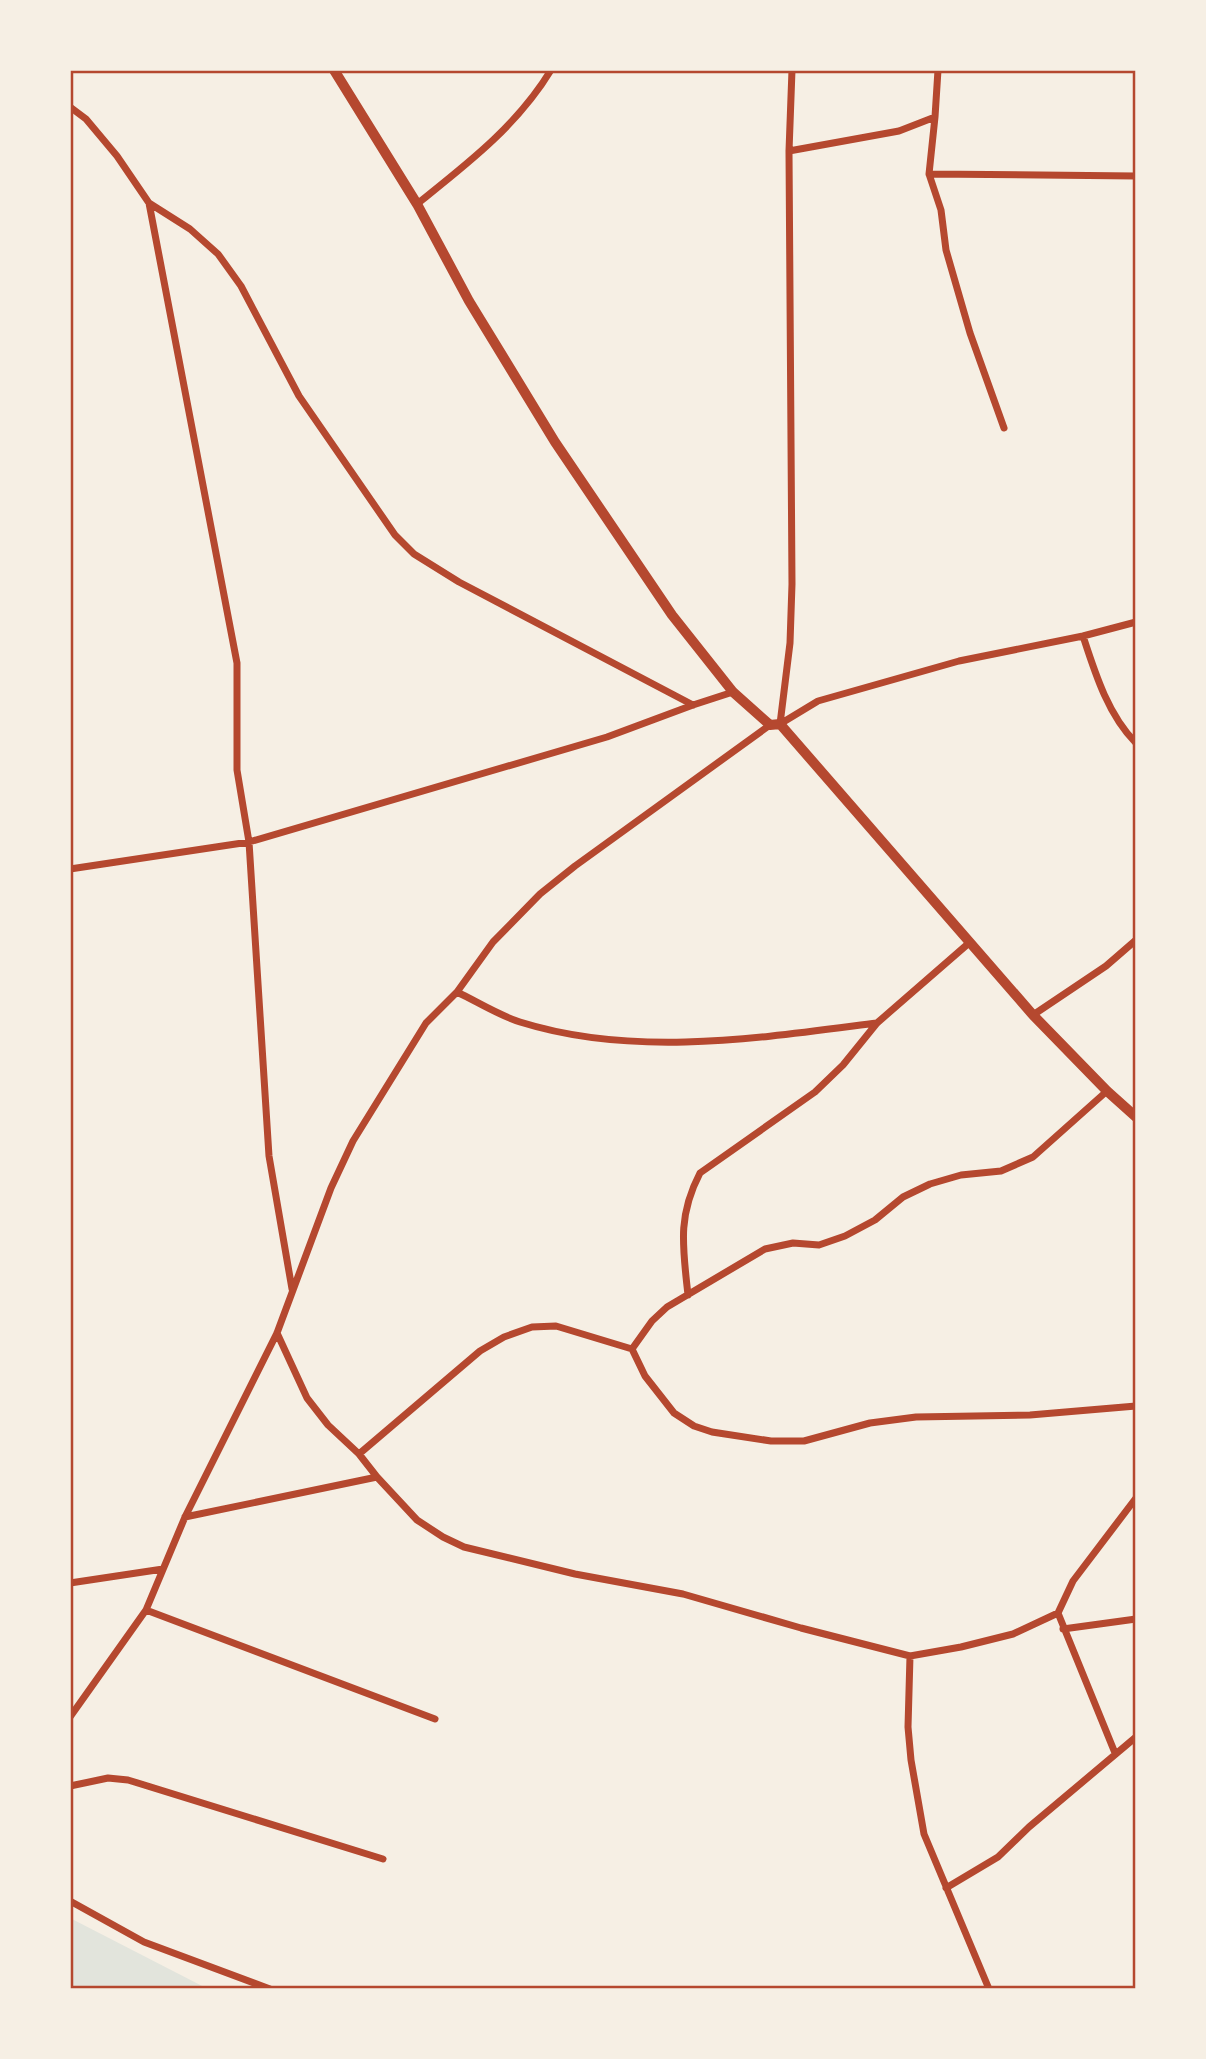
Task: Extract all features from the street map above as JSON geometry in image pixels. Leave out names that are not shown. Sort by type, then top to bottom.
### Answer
[{"type":"street","points":[[334,70],[417,204],[469,300],[555,442],[672,615],[733,692],[775,725],[1033,1015],[1107,1091],[1136,1116]]},
{"type":"street","points":[[417,204],[487,147],[524,110],[551,70]]},
{"type":"street","points":[[775,725],[790,643],[792,584],[789,151],[792,70]]},
{"type":"street","points":[[939,70],[929,174],[942,210],[946,250],[970,333],[1004,428]]},
{"type":"street","points":[[70,107],[86,119],[117,156],[149,203],[190,229],[218,254],[241,286],[299,396],[395,535],[414,554],[459,582],[693,705]]},
{"type":"street","points":[[789,151],[899,131],[935,117]]},
{"type":"street","points":[[929,174],[1136,176]]},
{"type":"street","points":[[149,203],[237,663],[237,769],[250,842],[270,1156],[293,1293]]},
{"type":"street","points":[[70,1717],[146,1610],[185,1517],[277,1333],[331,1188],[354,1141],[426,1023],[457,992],[493,942],[540,894],[575,866],[775,725],[818,701],[959,661],[1083,636],[1136,622]]},
{"type":"street","points":[[1083,636],[1112,710],[1136,743]]},
{"type":"street","points":[[70,869],[250,842],[607,737],[733,692]]},
{"type":"street","points":[[1033,1015],[1106,966],[1136,940]]},
{"type":"street","points":[[688,1295],[682,1241],[683,1217],[690,1193],[700,1173],[815,1092],[843,1065],[877,1023],[969,943]]},
{"type":"street","points":[[457,992],[520,1021],[565,1032],[654,1043],[783,1035],[877,1023]]},
{"type":"street","points":[[632,1349],[667,1307],[765,1249],[793,1244],[819,1245],[845,1236],[875,1220],[903,1198],[930,1184],[961,1175],[1001,1171],[1033,1157],[1107,1091]]},
{"type":"street","points":[[359,1454],[480,1351],[504,1337],[532,1326],[556,1326],[632,1349],[645,1376],[674,1413],[694,1426],[752,1439],[804,1441],[870,1423],[916,1418],[1030,1415],[1136,1406]]},
{"type":"street","points":[[277,1333],[307,1398],[328,1425],[359,1454],[417,1520],[443,1537],[464,1547],[575,1574],[683,1594],[911,1656],[1013,1634],[1058,1614],[1073,1581],[1136,1498]]},
{"type":"street","points":[[185,1517],[377,1477]]},
{"type":"street","points":[[70,1583],[163,1569]]},
{"type":"street","points":[[146,1610],[435,1719]]},
{"type":"street","points":[[1058,1614],[1115,1754]]},
{"type":"street","points":[[1063,1629],[1136,1619]]},
{"type":"street","points":[[911,1656],[908,1727],[924,1834],[989,1989]]},
{"type":"street","points":[[946,1888],[998,1857],[1029,1827],[1136,1738]]},
{"type":"street","points":[[70,1786],[108,1778],[128,1780],[383,1859]]},
{"type":"street","points":[[70,1901],[144,1942],[270,1989]]},
{"type":"shaded area","points":[[70,1918],[208,1989],[70,1989]]}]
